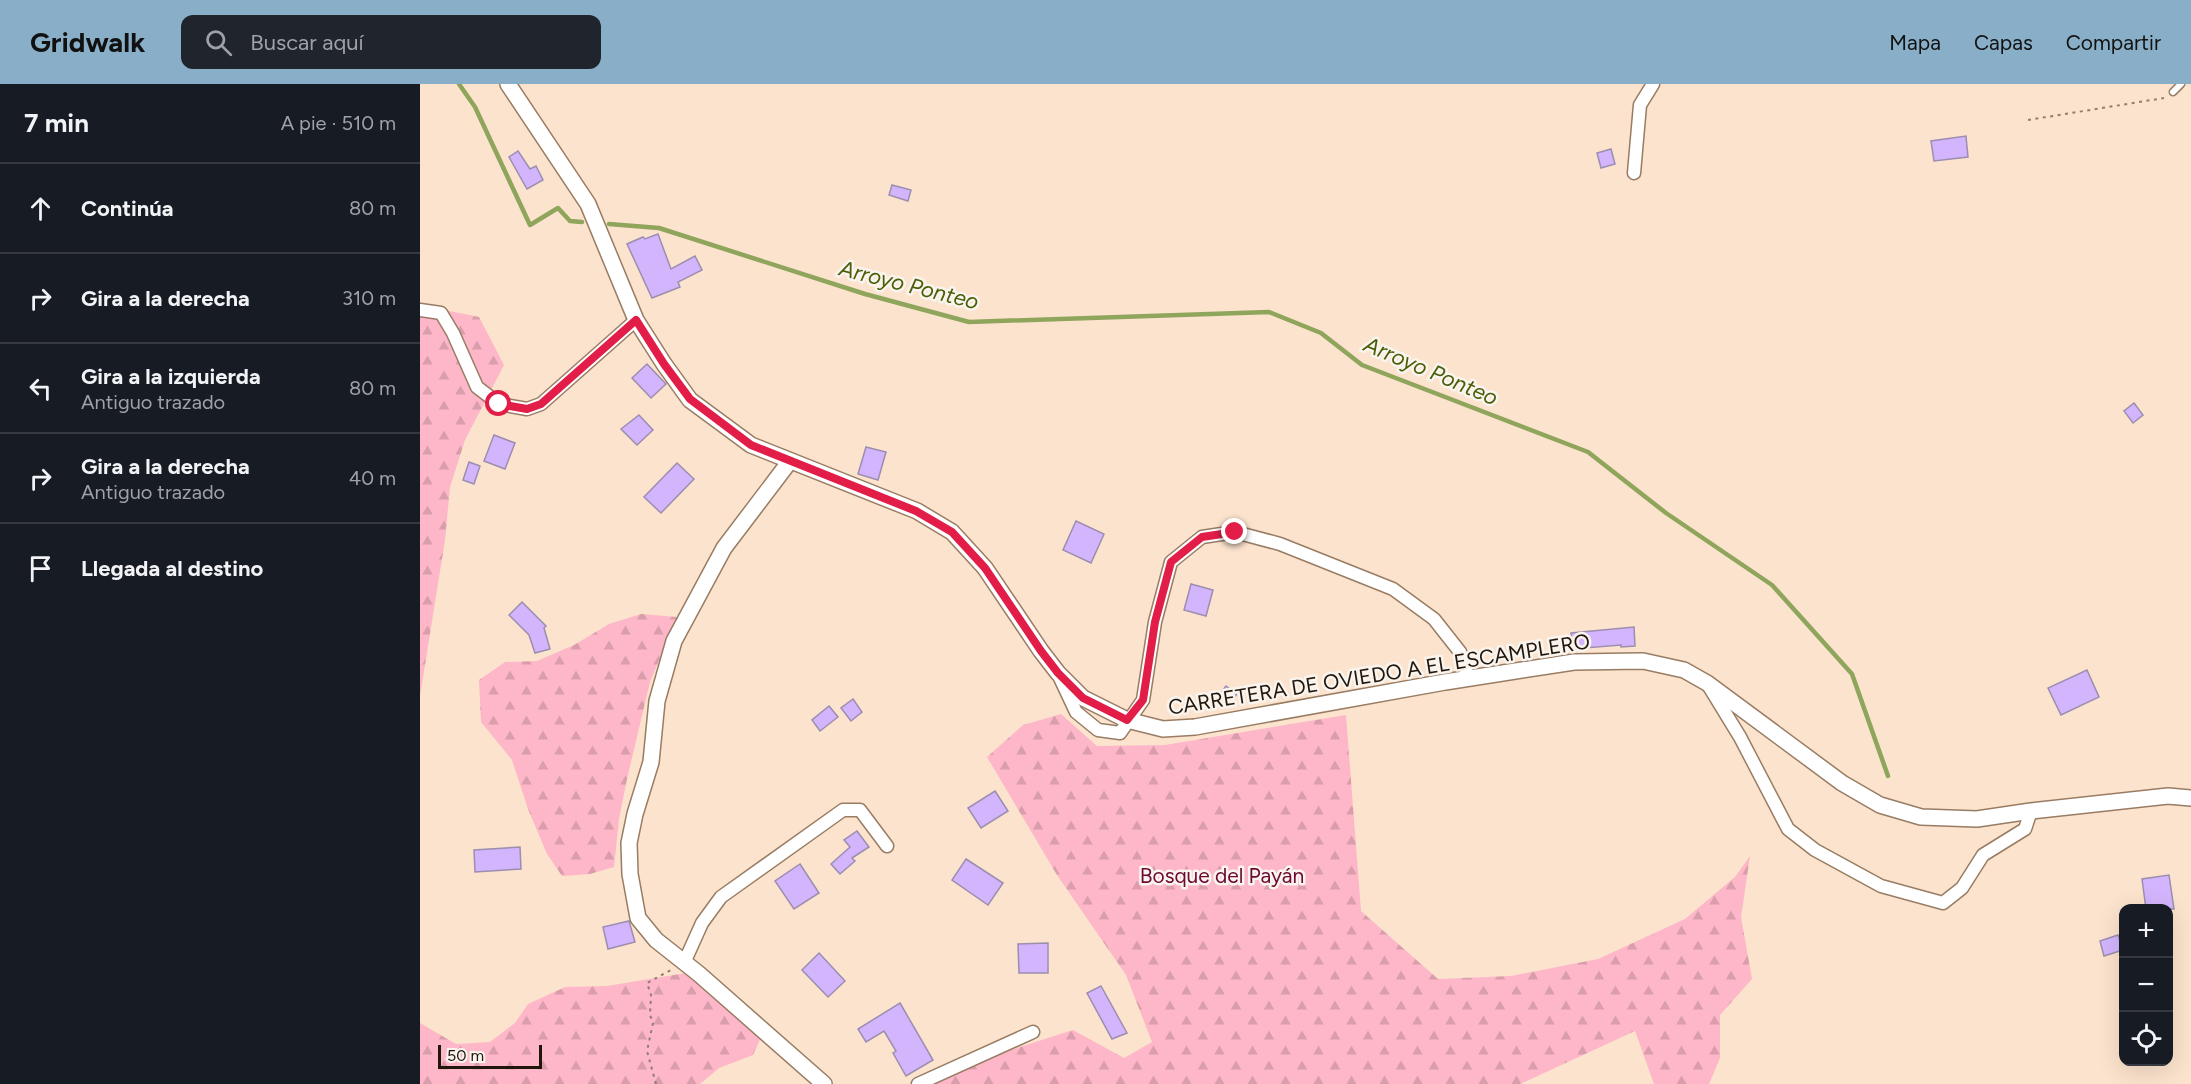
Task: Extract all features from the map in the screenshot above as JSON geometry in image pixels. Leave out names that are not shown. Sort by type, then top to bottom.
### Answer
[{"type":"street","name":"CARRETERA DE OVIEDO A EL ESCAMPLERO","points":[[508,84],[588,204],[636,320],[690,399],[751,445],[916,511],[952,532],[985,568],[1058,673],[1083,698],[1127,720],[1163,729],[1195,728],[1574,662],[1643,661],[1684,670],[1707,682],[1842,783],[1880,805],[1921,817],[1977,819],[2168,796],[2191,798]]},
{"type":"street","points":[[1634,173],[1640,105],[1653,84]]},
{"type":"street","points":[[420,310],[441,314],[453,333],[477,387],[499,404],[527,409],[541,404],[636,320]]},
{"type":"street","points":[[790,461],[724,548],[674,641],[657,701],[651,762],[635,814],[629,843],[630,874],[638,918],[656,940],[824,1084]]},
{"type":"street","points":[[1058,673],[1076,712],[1098,730],[1120,732],[1143,700],[1155,622],[1171,562],[1202,537],[1235,532],[1280,544],[1394,589],[1434,619],[1460,652],[1469,679]]},
{"type":"street","points":[[1707,682],[1740,737],[1788,829],[1815,850],[1881,886],[1943,903],[1962,888],[1983,855],[2025,829],[2031,811]]},
{"type":"street","points":[[684,963],[702,923],[721,897],[843,810],[860,810],[887,846]]},
{"type":"street","points":[[918,1084],[1033,1032]]},
{"type":"lane","points":[[2173,92],[2181,84]]},
{"type":"path","points":[[2028,120],[2156,100],[2166,98],[2173,92]]},
{"type":"path","points":[[656,1084],[647,1052],[653,1023],[650,1015],[651,995],[647,983],[684,963]]},
{"type":"green space","points":[[420,305],[479,317],[504,365],[465,440],[450,487],[445,540],[420,696]]},
{"type":"green space","points":[[641,614],[677,617],[650,682],[619,819],[614,867],[590,874],[562,876],[547,854],[528,809],[512,760],[481,722],[479,680],[505,662],[537,661],[574,645],[609,624]]},
{"type":"green space","name":"Bosque del Payán","points":[[1061,714],[1097,746],[1165,745],[1346,715],[1361,911],[1438,979],[1511,976],[1598,959],[1685,919],[1735,877],[1750,856],[1741,917],[1752,979],[1720,1015],[1720,1058],[1709,1084],[1654,1084],[1635,1031],[1520,1084],[916,1084],[939,1073],[1073,1030],[1124,1058],[1152,1042],[1126,975],[1057,875],[987,757],[1023,725]]},
{"type":"green space","points":[[686,973],[761,1037],[753,1055],[719,1068],[700,1084],[420,1084],[420,1023],[456,1044],[490,1042],[515,1023],[528,1004],[565,987],[607,986]]},
{"type":"building","points":[[1966,136],[1968,157],[1934,161],[1931,141]]},
{"type":"building","points":[[1611,149],[1615,164],[1601,168],[1597,153]]},
{"type":"building","points":[[518,151],[530,169],[536,166],[543,180],[527,189],[509,157]]},
{"type":"building","points":[[892,185],[911,190],[908,201],[889,195]]},
{"type":"building","points":[[658,234],[671,269],[695,256],[702,270],[678,282],[680,287],[652,298],[627,244]]},
{"type":"building","points":[[647,364],[666,384],[651,398],[632,378]]},
{"type":"building","points":[[2134,403],[2143,415],[2133,423],[2124,411]]},
{"type":"building","points":[[639,415],[653,430],[637,445],[621,429]]},
{"type":"building","points":[[494,435],[515,443],[505,469],[484,461]]},
{"type":"building","points":[[866,447],[886,452],[878,480],[858,474]]},
{"type":"building","points":[[469,462],[480,466],[474,484],[463,480]]},
{"type":"building","points":[[677,463],[694,479],[661,513],[644,497]]},
{"type":"building","points":[[1076,521],[1104,534],[1091,563],[1063,550]]},
{"type":"building","points":[[1191,584],[1213,590],[1206,616],[1184,610]]},
{"type":"building","points":[[522,602],[546,626],[544,628],[550,649],[535,653],[529,635],[509,615]]},
{"type":"building","points":[[1634,627],[1635,646],[1572,649],[1571,633]]},
{"type":"building","points":[[2087,670],[2099,697],[2061,715],[2048,688]]},
{"type":"building","points":[[1226,686],[1237,694],[1229,704],[1218,696]]},
{"type":"building","points":[[853,699],[862,712],[851,721],[841,708]]},
{"type":"building","points":[[829,706],[838,717],[820,731],[812,720]]},
{"type":"building","points":[[995,791],[1008,811],[981,828],[968,808]]},
{"type":"building","points":[[857,831],[869,847],[852,858],[855,861],[840,874],[831,864],[850,847],[844,840]]},
{"type":"building","points":[[520,847],[521,869],[475,872],[474,850]]},
{"type":"building","points":[[966,859],[1003,883],[988,905],[952,880]]},
{"type":"building","points":[[800,864],[819,893],[794,909],[775,881]]},
{"type":"building","points":[[2169,875],[2174,909],[2173,904],[2145,904],[2142,879]]},
{"type":"building","points":[[629,921],[635,942],[608,949],[603,927]]},
{"type":"building","points":[[2118,935],[2119,951],[2104,956],[2100,941]]},
{"type":"building","points":[[1048,943],[1048,973],[1019,973],[1018,944]]},
{"type":"building","points":[[819,953],[845,981],[828,997],[802,970]]},
{"type":"building","points":[[1101,986],[1127,1033],[1112,1039],[1087,993]]},
{"type":"building","points":[[900,1003],[933,1060],[906,1076],[893,1053],[896,1051],[884,1031],[866,1042],[858,1029]]},
{"type":"waterway","name":"Arroyo Ponteo","points":[[459,84],[475,107],[530,225],[558,208],[570,221],[582,222]]},
{"type":"waterway","name":"Arroyo Ponteo","points":[[609,224],[659,228],[865,294],[969,322],[1269,312],[1321,333],[1362,365],[1588,452],[1666,513],[1772,585],[1852,674],[1888,776]]},
{"type":"route","points":[[499,404],[527,409],[541,404],[636,320],[690,399],[751,445],[916,511],[952,532],[985,568],[1058,673],[1083,698],[1127,720],[1143,700],[1155,622],[1171,562],[1202,537],[1235,532]]}]
